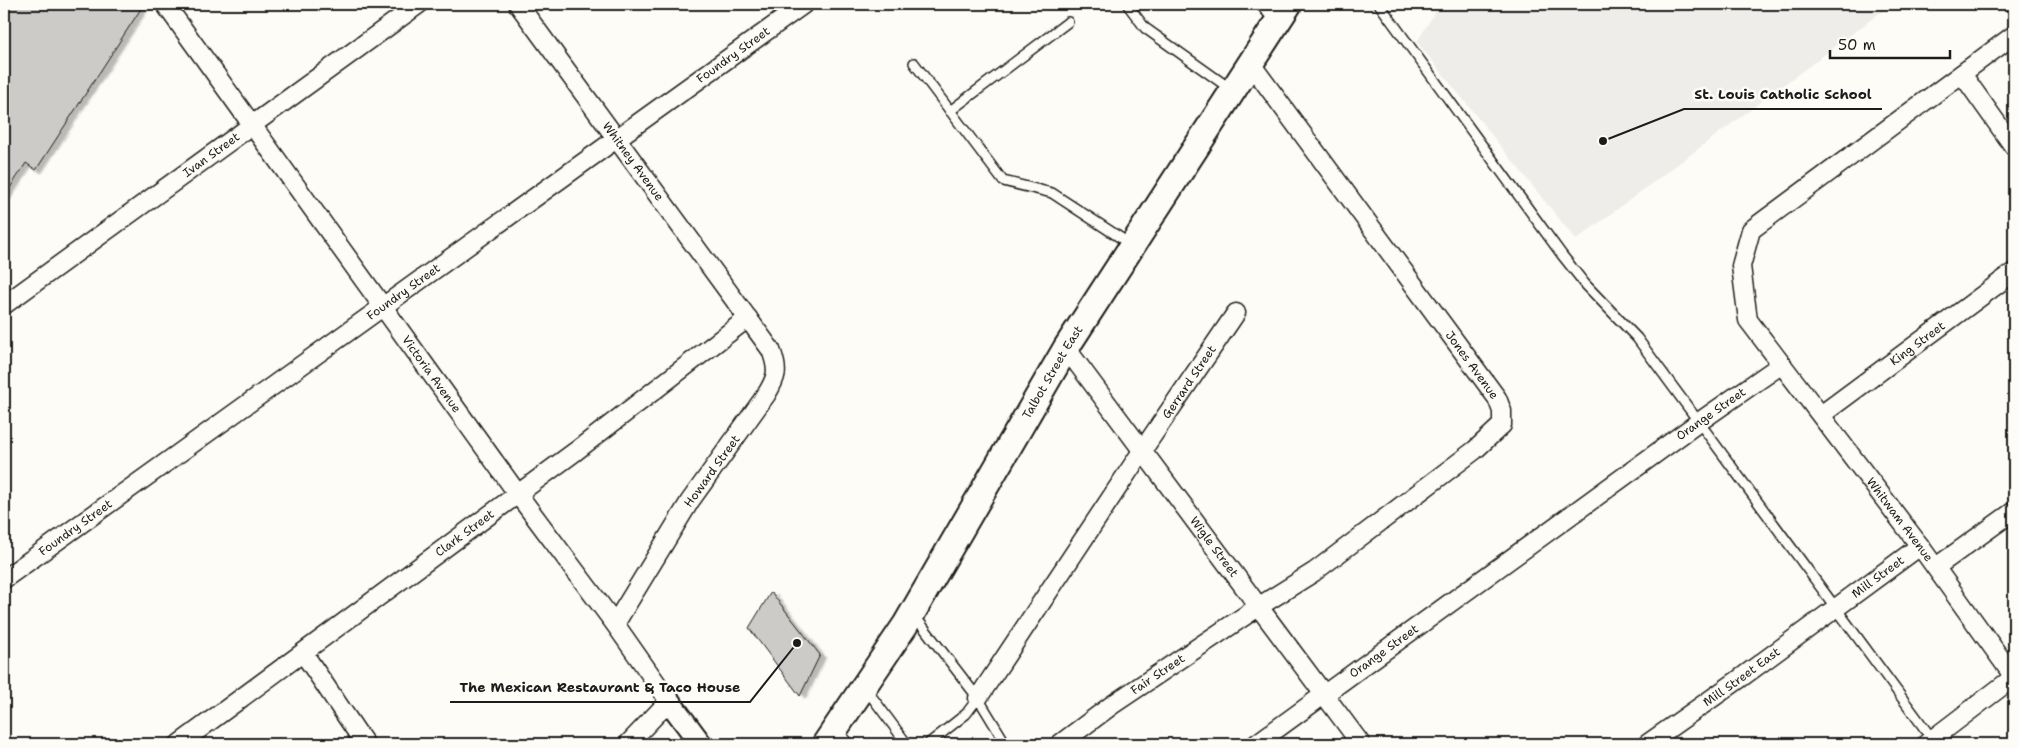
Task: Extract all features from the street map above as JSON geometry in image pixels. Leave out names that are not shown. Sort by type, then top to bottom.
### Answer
[{"type":"main road","name":"Talbot Street East","points":[[836,739],[864,686],[913,612],[1066,348],[1251,64],[1278,9]]},
{"type":"street","name":"Victoria Avenue","points":[[165,4],[383,308],[701,744]]},
{"type":"street","name":"Ivan Street","points":[[4,305],[419,4]]},
{"type":"street","name":"Whitney Avenue","points":[[518,4],[748,318]]},
{"type":"street","name":"Foundry Street","points":[[4,579],[804,4]]},
{"type":"street","points":[[1782,364],[1748,320],[1741,266],[1751,230],[2014,34]]},
{"type":"street","name":"Jones Avenue","points":[[1251,64],[1497,398],[1502,411],[1502,425],[1475,450],[1314,572],[1258,607]]},
{"type":"street","points":[[1962,74],[2014,147]]},
{"type":"street","name":"King Street","points":[[1821,415],[2014,272]]},
{"type":"street","name":"Gerrard Street","points":[[978,698],[1236,313]]},
{"type":"street","name":"Clark Street","points":[[179,744],[304,654],[517,493],[576,451],[748,318]]},
{"type":"street","name":"Howard Street","points":[[615,624],[690,501],[758,407],[775,379],[777,366],[772,350],[748,318]]},
{"type":"street","name":"Wigle Street","points":[[1066,348],[1361,744]]},
{"type":"street","name":"Orange Street","points":[[1256,744],[1699,422],[1782,364]]},
{"type":"street","name":"Whitwam Avenue","points":[[1782,364],[1920,546],[2014,677]]},
{"type":"street","points":[[1936,568],[2014,511]]},
{"type":"street","name":"Mill Street","points":[[1836,607],[1920,546]]},
{"type":"street","name":"Fair Street","points":[[1060,744],[1112,705],[1258,607]]},
{"type":"street","name":"Mill Street East","points":[[1647,744],[1738,680],[1836,607]]},
{"type":"street","points":[[304,654],[365,744]]},
{"type":"street","points":[[1931,743],[2014,677]]},
{"type":"street","points":[[628,744],[669,701]]},
{"type":"lane","points":[[1127,4],[1145,28],[1233,91]]},
{"type":"lane","points":[[1379,4],[1562,255],[1585,284],[1637,338],[1836,607],[1931,743]]},
{"type":"lane","points":[[950,111],[1068,22]]},
{"type":"lane","points":[[914,63],[1003,181],[1052,193],[1133,246]]},
{"type":"lane","points":[[913,612],[978,698],[1006,744]]},
{"type":"lane","points":[[864,686],[907,744]]},
{"type":"lane","points":[[928,744],[966,714],[978,698]]},
{"type":"shaded area","points":[[1440,4],[1892,4],[1576,240],[1417,42]]},
{"type":"building","points":[[4,4],[144,4],[36,170],[26,163],[4,197]]},
{"type":"building","points":[[771,592],[820,655],[800,696],[749,628]]},
{"type":"place","name":"St. Louis Catholic School","points":[[1603,141]]},
{"type":"place","name":"The Mexican Restaurant & Taco House","points":[[797,643]]}]
